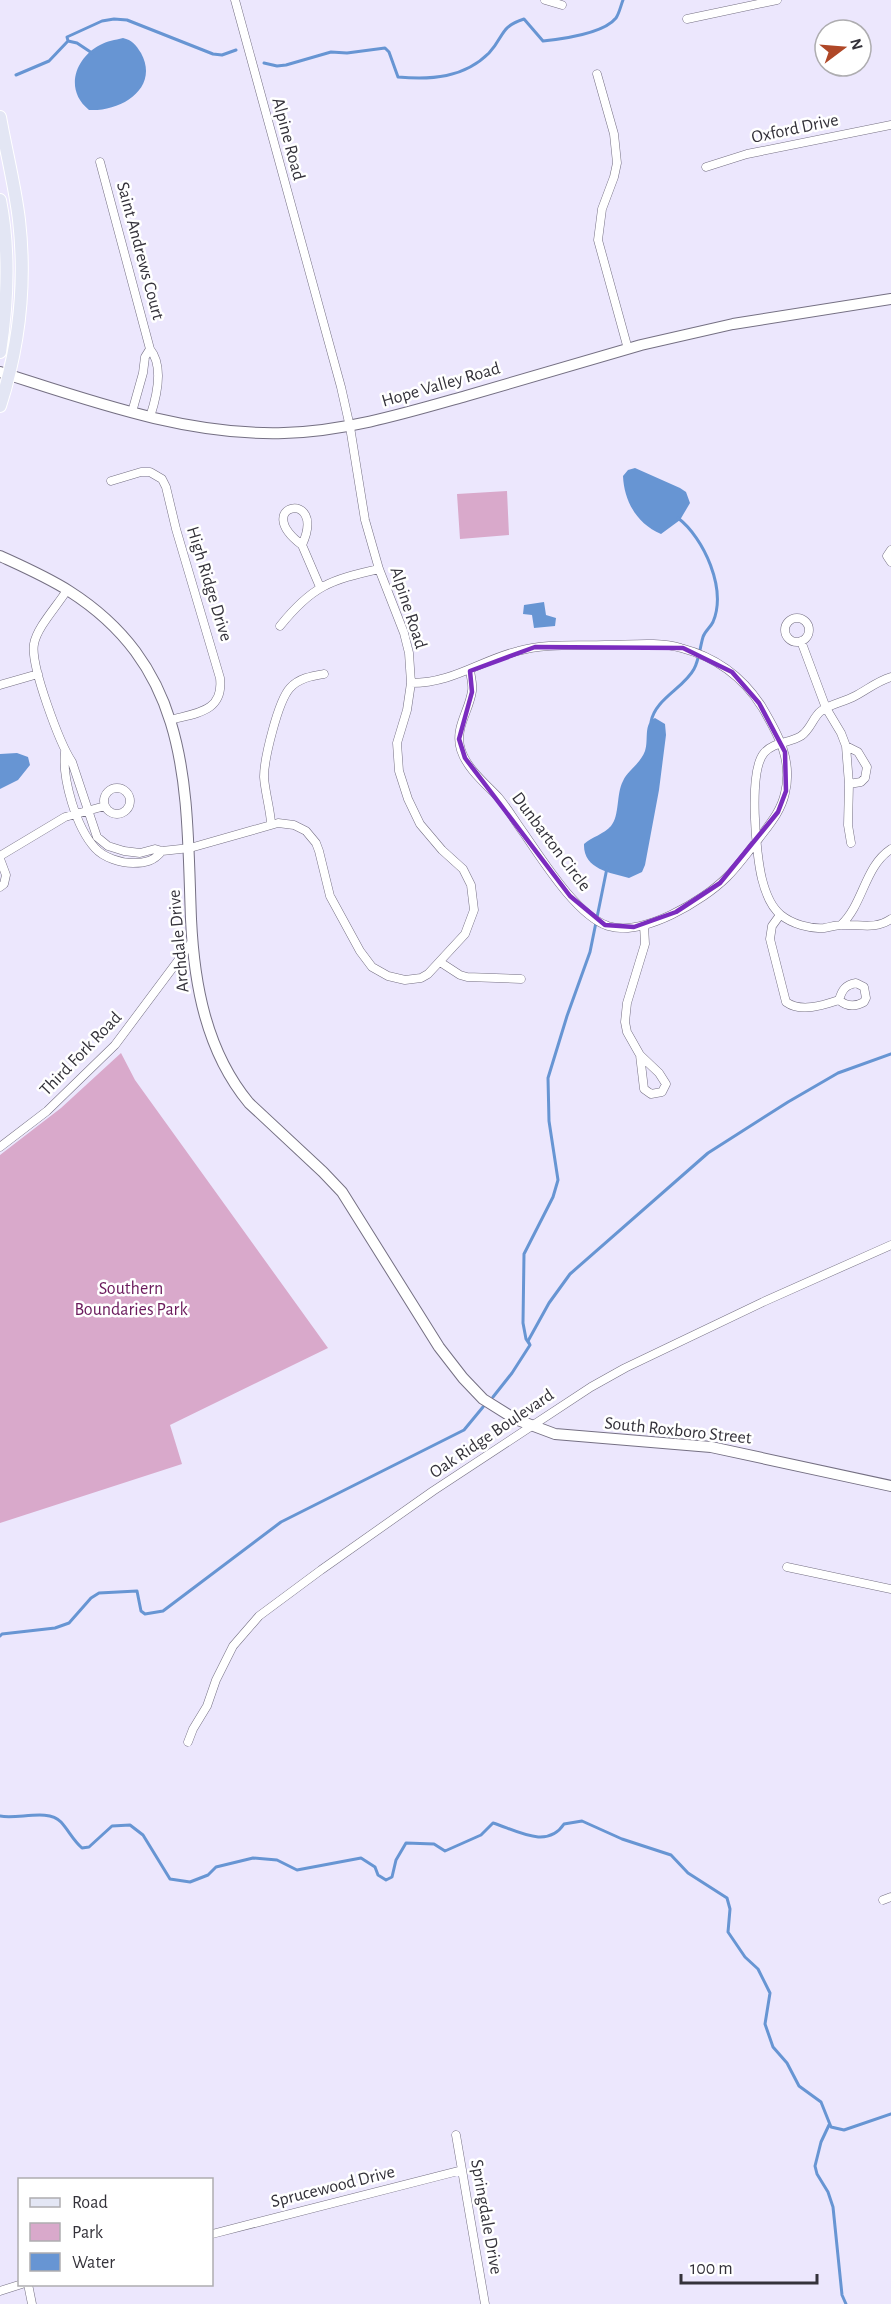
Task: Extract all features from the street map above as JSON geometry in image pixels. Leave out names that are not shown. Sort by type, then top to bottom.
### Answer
[{"type":"main road","points":[[0,117],[19,218],[21,245],[20,296],[0,406]]},
{"type":"main road","points":[[0,200],[5,226],[8,282],[0,351]]},
{"type":"street","name":"Alpine Road","points":[[162,851],[190,848],[271,824],[285,823],[306,831],[316,843],[330,896],[360,951],[372,967],[388,976],[405,980],[421,978],[440,962],[459,942],[469,926],[474,910],[474,894],[467,874],[420,824],[403,785],[397,762],[397,744],[407,710],[411,682],[406,642],[379,569],[365,520],[341,387],[235,0]]},
{"type":"street","points":[[545,0],[562,5]]},
{"type":"street","points":[[687,19],[777,0]]},
{"type":"street","points":[[597,74],[614,134],[617,163],[615,177],[602,209],[598,240],[628,349]]},
{"type":"street","name":"Oxford Drive","points":[[706,167],[747,154],[891,125]]},
{"type":"street","name":"Saint Andrews Court","points":[[100,162],[150,349],[156,357],[158,378],[150,417]]},
{"type":"street","name":"Hope Valley Road","points":[[5,374],[150,417],[194,426],[257,432],[304,432],[350,427],[628,349],[733,324],[891,300]]},
{"type":"street","name":"Saint Andrews Court","points":[[132,412],[145,357],[150,349]]},
{"type":"street","name":"High Ridge Drive","points":[[111,481],[141,472],[150,472],[162,479],[220,678],[222,690],[212,707],[170,720]]},
{"type":"street","points":[[302,544],[307,534],[306,518],[303,512],[292,507],[283,515],[284,522],[291,534],[302,544],[320,586]]},
{"type":"street","points":[[891,550],[887,556],[891,562]]},
{"type":"street","name":"Archdale Drive","points":[[0,556],[68,590],[99,613],[127,642],[163,696],[186,788],[195,970],[204,1015],[221,1060],[238,1090],[342,1192],[462,1378],[490,1404],[531,1426]]},
{"type":"street","points":[[280,626],[296,605],[320,586],[379,569]]},
{"type":"street","points":[[65,751],[63,767],[76,813],[81,828],[96,849],[112,859],[125,863],[155,860],[162,851],[155,849],[140,853],[108,846],[97,837],[72,762],[65,751],[45,700],[33,657],[34,643],[39,631],[68,590]]},
{"type":"street","points":[[801,641],[826,708],[846,746],[849,784],[847,805],[851,843]]},
{"type":"street","name":"Dunbarton Circle","points":[[411,682],[440,680],[470,671],[508,654],[535,647],[645,644],[682,648],[711,659],[741,679],[759,703],[782,743],[787,764],[786,791],[778,812],[728,876],[709,891],[676,912],[644,925],[612,927],[605,925],[583,909],[551,873],[502,801],[465,758],[459,739],[463,716],[472,692],[470,671]]},
{"type":"street","points":[[0,685],[38,674]]},
{"type":"street","points":[[271,824],[265,771],[283,699],[291,687],[299,681],[324,674]]},
{"type":"street","points":[[891,677],[874,684],[854,697],[826,708],[819,713],[808,730],[800,737],[774,745],[764,752],[759,762],[756,778],[757,841],[762,880],[766,893],[780,915],[800,925],[813,928],[841,925],[879,926],[891,919]]},
{"type":"street","points":[[846,746],[858,752],[867,767],[865,778],[861,782],[849,784]]},
{"type":"street","points":[[0,887],[4,885],[6,875],[0,857],[65,817],[105,806]]},
{"type":"street","points":[[841,925],[855,909],[871,870],[891,849]]},
{"type":"street","points":[[780,915],[772,926],[770,939],[786,1002],[791,1006],[809,1008],[839,1000]]},
{"type":"street","points":[[640,1055],[644,1089],[651,1094],[662,1092],[666,1084],[663,1078],[640,1055],[627,1032],[625,1013],[643,951],[644,925]]},
{"type":"street","name":"Third Fork Road","points":[[0,1147],[47,1111],[115,1045],[192,942]]},
{"type":"street","points":[[440,962],[460,975],[520,980]]},
{"type":"street","name":"Oak Ridge Boulevard","points":[[188,1742],[207,1706],[224,1661],[233,1646],[249,1626],[321,1570],[531,1426],[624,1368],[891,1245]]},
{"type":"street","name":"South Roxboro Street","points":[[531,1426],[570,1436],[711,1448],[891,1486]]},
{"type":"street","points":[[788,1567],[891,1588]]},
{"type":"street","name":"Springdale Drive","points":[[456,2135],[486,2304]]},
{"type":"street","name":"Sprucewood Drive","points":[[213,2234],[462,2170]]},
{"type":"street","points":[[0,2291],[18,2285]]},
{"type":"street","points":[[28,2286],[32,2304]]},
{"type":"highlighted area","points":[[535,647],[683,648],[732,672],[759,703],[785,752],[786,791],[778,812],[720,883],[676,912],[634,927],[605,925],[570,896],[465,758],[459,739],[472,692],[470,671]]},
{"type":"green space","points":[[507,491],[509,535],[460,539],[457,494]]},
{"type":"green space","name":"Southern Boundaries Park","points":[[121,1053],[135,1080],[328,1348],[170,1425],[182,1464],[0,1523],[0,1155],[61,1108]]},
{"type":"water","points":[[123,38],[134,43],[146,66],[141,87],[125,102],[101,110],[89,110],[81,102],[77,93],[75,84],[79,66],[91,51],[100,45]]},
{"type":"water","points":[[635,468],[686,492],[690,503],[680,520],[661,534],[645,524],[629,503],[623,476],[628,470]]},
{"type":"water","points":[[544,602],[546,615],[556,618],[555,626],[534,628],[532,615],[523,614],[524,605]]},
{"type":"water","points":[[655,718],[665,724],[666,735],[659,790],[645,865],[642,872],[629,878],[606,872],[593,864],[588,859],[584,844],[608,829],[614,821],[621,786],[625,777],[643,756],[649,724]]},
{"type":"water","points":[[17,753],[28,757],[30,765],[18,780],[0,789],[0,754]]},
{"type":"waterway","points":[[264,63],[277,66],[286,65],[331,52],[347,53],[385,48],[389,52],[398,77],[446,76],[469,68],[479,61],[489,53],[506,29],[516,22],[524,19],[543,41],[571,37],[592,32],[610,24],[617,16],[623,0]]},
{"type":"waterway","points":[[16,75],[49,61],[68,41],[67,37],[102,21],[114,19],[127,20],[213,54],[222,55],[236,50]]},
{"type":"waterway","points":[[68,41],[77,43],[92,53]]},
{"type":"waterway","points":[[651,722],[658,707],[694,669],[703,637],[713,622],[717,609],[715,580],[710,565],[696,538],[678,518]]},
{"type":"waterway","points":[[530,1345],[526,1339],[523,1323],[524,1254],[553,1197],[558,1180],[549,1121],[548,1078],[590,952],[607,868]]},
{"type":"waterway","points":[[493,1397],[530,1345],[528,1341],[549,1303],[570,1274],[708,1153],[838,1073],[891,1054]]},
{"type":"waterway","points":[[0,1636],[55,1628],[69,1623],[91,1598],[99,1593],[137,1591],[141,1611],[145,1614],[163,1611],[281,1522],[464,1430],[483,1407]]},
{"type":"waterway","points":[[0,1816],[40,1815],[55,1818],[82,1848],[89,1847],[112,1826],[130,1825],[143,1835],[170,1879],[190,1882],[208,1875],[216,1867],[253,1858],[277,1860],[297,1870],[361,1858],[375,1867],[378,1875],[386,1880],[392,1877],[396,1860],[406,1843],[434,1844],[445,1851],[481,1835],[493,1823],[540,1837],[557,1832],[564,1824],[582,1821],[622,1839],[671,1855],[688,1873],[727,1898],[730,1909],[728,1932],[745,1957],[758,1969],[770,1993],[765,2024],[773,2047],[787,2063],[799,2086],[821,2102],[831,2127],[844,2130],[891,2114]]},
{"type":"waterway","points":[[829,2125],[821,2142],[815,2166],[833,2207],[842,2295],[846,2304]]}]
